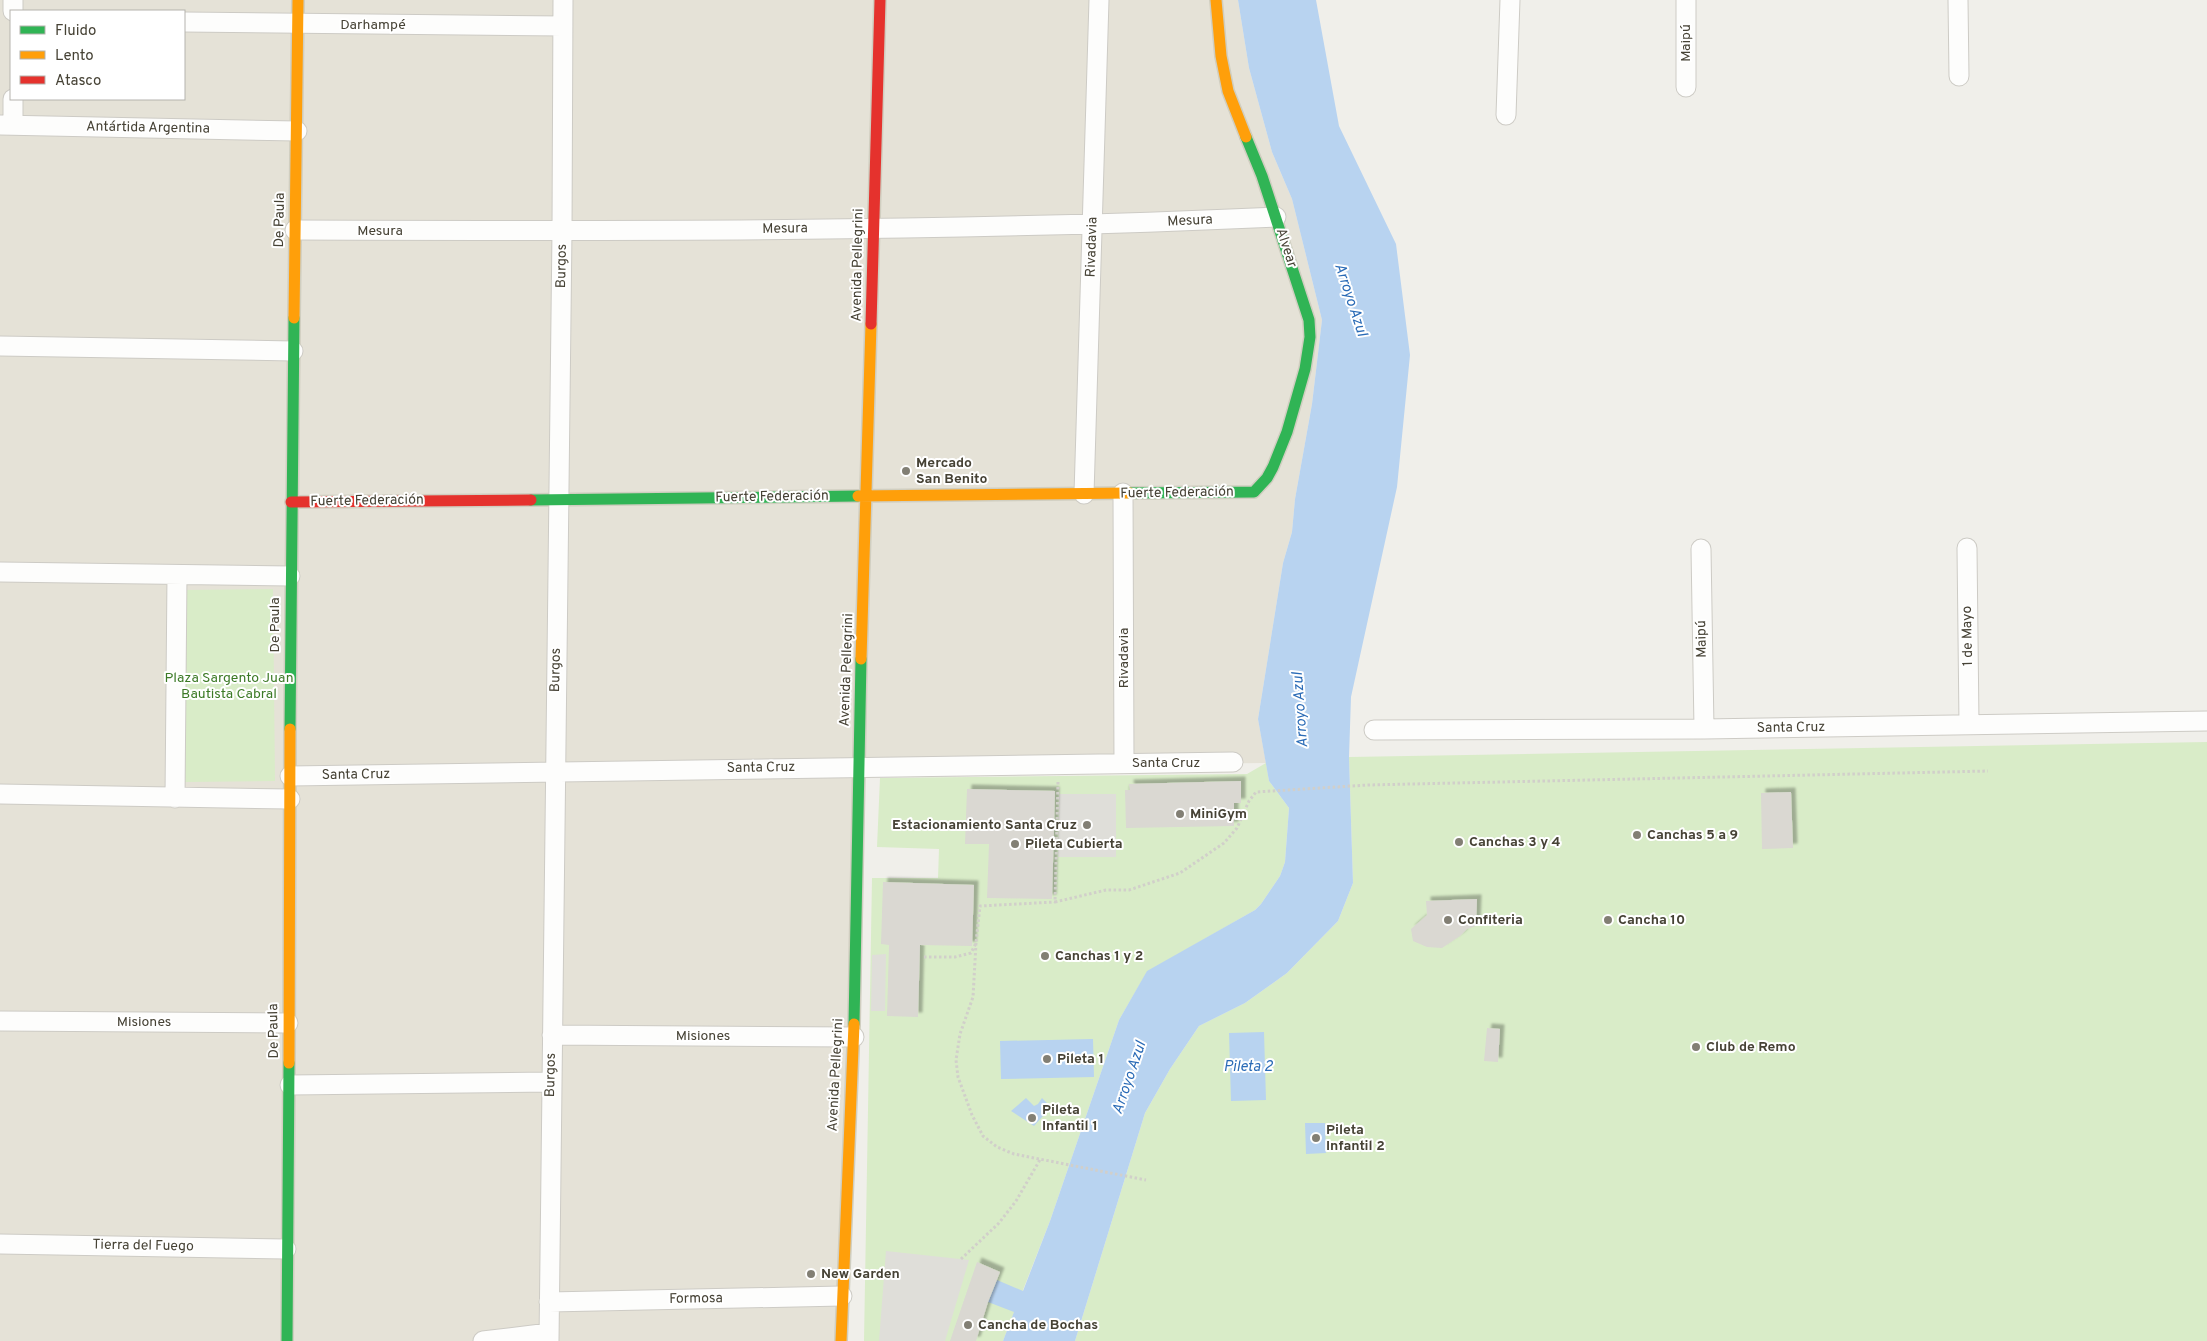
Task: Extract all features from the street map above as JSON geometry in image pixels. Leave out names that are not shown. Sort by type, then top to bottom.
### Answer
[{"type":"street","name":"De Paula","points":[[287,1341],[286,1248],[290,1085],[288,1024],[290,576],[298,0]]},
{"type":"street","name":"Burgos","points":[[549,1337],[563,0]]},
{"type":"street","name":"Avenida Pellegrini","points":[[841,1341],[854,1036],[858,766],[880,0]]},
{"type":"street","name":"Rivadavia","points":[[1084,494],[1099,0]]},
{"type":"street","name":"Alvear","points":[[1216,0],[1228,91],[1262,176],[1309,320],[1310,340],[1306,366],[1291,421],[1275,463],[1267,477],[1254,492]]},
{"type":"street","points":[[1506,115],[1510,0]]},
{"type":"street","name":"Maipú","points":[[1686,0],[1686,86]]},
{"type":"street","points":[[1958,0],[1959,76]]},
{"type":"street","name":"Darhampé","points":[[185,22],[563,26]]},
{"type":"street","points":[[6,125],[13,100]]},
{"type":"street","name":"Antártida Argentina","points":[[6,125],[296,131]]},
{"type":"street","name":"Mesura","points":[[295,230],[562,231],[1093,226],[1276,217]]},
{"type":"street","points":[[0,346],[293,351]]},
{"type":"street","name":"Fuerte Federación","points":[[291,502],[1254,492]]},
{"type":"street","name":"Rivadavia","points":[[1123,493],[1124,763]]},
{"type":"street","name":"1 de Mayo","points":[[1966,548],[1970,724]]},
{"type":"street","name":"Maipú","points":[[1700,550],[1704,729]]},
{"type":"street","points":[[0,572],[290,576]]},
{"type":"street","points":[[175,798],[177,575]]},
{"type":"street","name":"Santa Cruz","points":[[1374,730],[1704,729],[2207,721]]},
{"type":"street","name":"Santa Cruz","points":[[290,776],[858,766],[1233,762]]},
{"type":"street","points":[[0,794],[290,799]]},
{"type":"street","name":"Misiones","points":[[0,1021],[288,1024]]},
{"type":"street","name":"Misiones","points":[[552,1036],[854,1036]]},
{"type":"street","points":[[290,1085],[551,1082]]},
{"type":"street","name":"Tierra del Fuego","points":[[0,1244],[286,1248]]},
{"type":"street","name":"Formosa","points":[[549,1302],[842,1296]]},
{"type":"street","points":[[483,1341],[549,1337]]},
{"type":"path","points":[[1055,902],[1058,764]]},
{"type":"path","points":[[1146,1180],[1059,1161],[1014,1154],[997,1147],[983,1136],[963,1095],[956,1060],[960,1034],[973,997],[980,906],[1055,902],[1106,890],[1130,890],[1180,872],[1224,844],[1237,828],[1249,801],[1256,792],[1368,785],[1988,771]]},
{"type":"path","points":[[924,957],[955,957],[971,954],[976,943]]},
{"type":"path","points":[[961,1259],[999,1223],[1016,1201],[1042,1158]]},
{"type":"shaded area","points":[[0,0],[1238,0],[1249,68],[1272,152],[1292,199],[1322,320],[1312,404],[1295,499],[1292,532],[1283,563],[1258,719],[1266,763],[858,767],[841,1341],[0,1341]]},
{"type":"shaded area","name":"Estacionamiento Santa Cruz","points":[[1059,794],[1116,794],[1116,857],[1058,857]]},
{"type":"shaded area","points":[[886,954],[885,1011],[871,1011],[872,955]]},
{"type":"shaded area","points":[[886,1251],[969,1260],[945,1341],[879,1341]]},
{"type":"green space","name":"Plaza Sargento Juan Bautista Cabral","points":[[273,589],[275,781],[185,782],[184,590]]},
{"type":"green space","name":"Club de Remo","points":[[2207,742],[2207,1341],[1075,1341],[1145,1113],[1170,1069],[1199,1026],[1245,1003],[1287,973],[1338,921],[1353,883],[1349,757]]},
{"type":"green space","points":[[1266,763],[1269,781],[1289,808],[1285,862],[1280,876],[1255,910],[1147,972],[1119,1020],[1050,1221],[1003,1341],[864,1341],[872,878],[938,878],[939,849],[877,847],[880,778],[1247,774]]},
{"type":"water","name":"Arroyo Azul","points":[[1238,0],[1316,0],[1339,126],[1396,244],[1410,355],[1397,487],[1351,697],[1349,757],[1353,883],[1338,921],[1287,973],[1245,1003],[1199,1026],[1170,1069],[1145,1113],[1075,1341],[1003,1341],[1014,1312],[988,1302],[997,1280],[1023,1291],[1050,1221],[1119,1020],[1147,971],[1255,910],[1280,876],[1285,862],[1289,808],[1269,781],[1258,719],[1283,563],[1292,532],[1295,499],[1312,404],[1322,320],[1292,199],[1272,152],[1249,68]]},
{"type":"water","name":"Pileta 2","points":[[1264,1032],[1266,1100],[1231,1101],[1229,1033]]},
{"type":"water","name":"Pileta 1","points":[[1093,1039],[1094,1077],[1001,1079],[1000,1041]]},
{"type":"water","name":"Pileta Infantil 1","points":[[1026,1098],[1034,1106],[1042,1098],[1051,1107],[1034,1126],[1011,1111]]},
{"type":"water","name":"Pileta Infantil 2","points":[[1305,1123],[1325,1123],[1326,1153],[1306,1154]]},
{"type":"building","name":"MiniGym","points":[[1241,781],[1241,803],[1234,803],[1234,826],[1126,828],[1125,790],[1130,790],[1129,784]]},
{"type":"building","name":"Pileta Cubierta","points":[[967,789],[1055,791],[1052,899],[987,898],[989,844],[965,844]]},
{"type":"building","points":[[1791,792],[1793,848],[1762,849],[1761,793]]},
{"type":"building","points":[[883,882],[974,885],[972,946],[920,945],[918,1017],[887,1016],[889,945],[881,944]]},
{"type":"building","name":"Confiteria","points":[[1477,899],[1476,926],[1467,929],[1442,948],[1427,947],[1413,941],[1411,929],[1427,915],[1426,901]]},
{"type":"building","points":[[1487,1028],[1500,1029],[1498,1062],[1484,1061]]},
{"type":"building","points":[[977,1262],[1000,1272],[976,1341],[950,1341]]},
{"type":"traffic: fast","points":[[1130,493],[1254,492],[1267,478],[1287,432],[1305,369],[1310,337],[1309,320],[1262,176],[1246,137]]},
{"type":"traffic: fast","points":[[290,729],[294,318]]},
{"type":"traffic: fast","points":[[531,500],[858,496]]},
{"type":"traffic: fast","points":[[854,1024],[861,659]]},
{"type":"traffic: fast","points":[[287,1341],[289,1063]]},
{"type":"traffic: slow","points":[[294,318],[298,0]]},
{"type":"traffic: slow","points":[[1216,0],[1221,56],[1228,91],[1246,137]]},
{"type":"traffic: slow","points":[[861,659],[871,324]]},
{"type":"traffic: slow","points":[[858,496],[1130,493]]},
{"type":"traffic: slow","points":[[289,1063],[290,729]]},
{"type":"traffic: slow","points":[[841,1341],[854,1024]]},
{"type":"traffic: jam","points":[[871,324],[880,0]]},
{"type":"traffic: jam","points":[[291,502],[531,500]]},
{"type":"place","name":"Mercado San Benito","points":[[906,471]]},
{"type":"place","name":"MiniGym","points":[[1180,814]]},
{"type":"place","name":"Estacionamiento Santa Cruz","points":[[1087,825]]},
{"type":"place","name":"Canchas 5 a 9","points":[[1637,835]]},
{"type":"place","name":"Canchas 3 y 4","points":[[1459,842]]},
{"type":"place","name":"Pileta Cubierta","points":[[1015,844]]},
{"type":"place","name":"Confiteria","points":[[1448,920]]},
{"type":"place","name":"Cancha 10","points":[[1608,920]]},
{"type":"place","name":"Canchas 1 y 2","points":[[1045,956]]},
{"type":"place","name":"Club de Remo","points":[[1696,1047]]},
{"type":"place","name":"Pileta 1","points":[[1047,1059]]},
{"type":"place","name":"Pileta Infantil 1","points":[[1032,1118]]},
{"type":"place","name":"Pileta Infantil 2","points":[[1316,1138]]},
{"type":"place","name":"New Garden","points":[[811,1274]]},
{"type":"place","name":"Cancha de Bochas","points":[[968,1325]]}]
